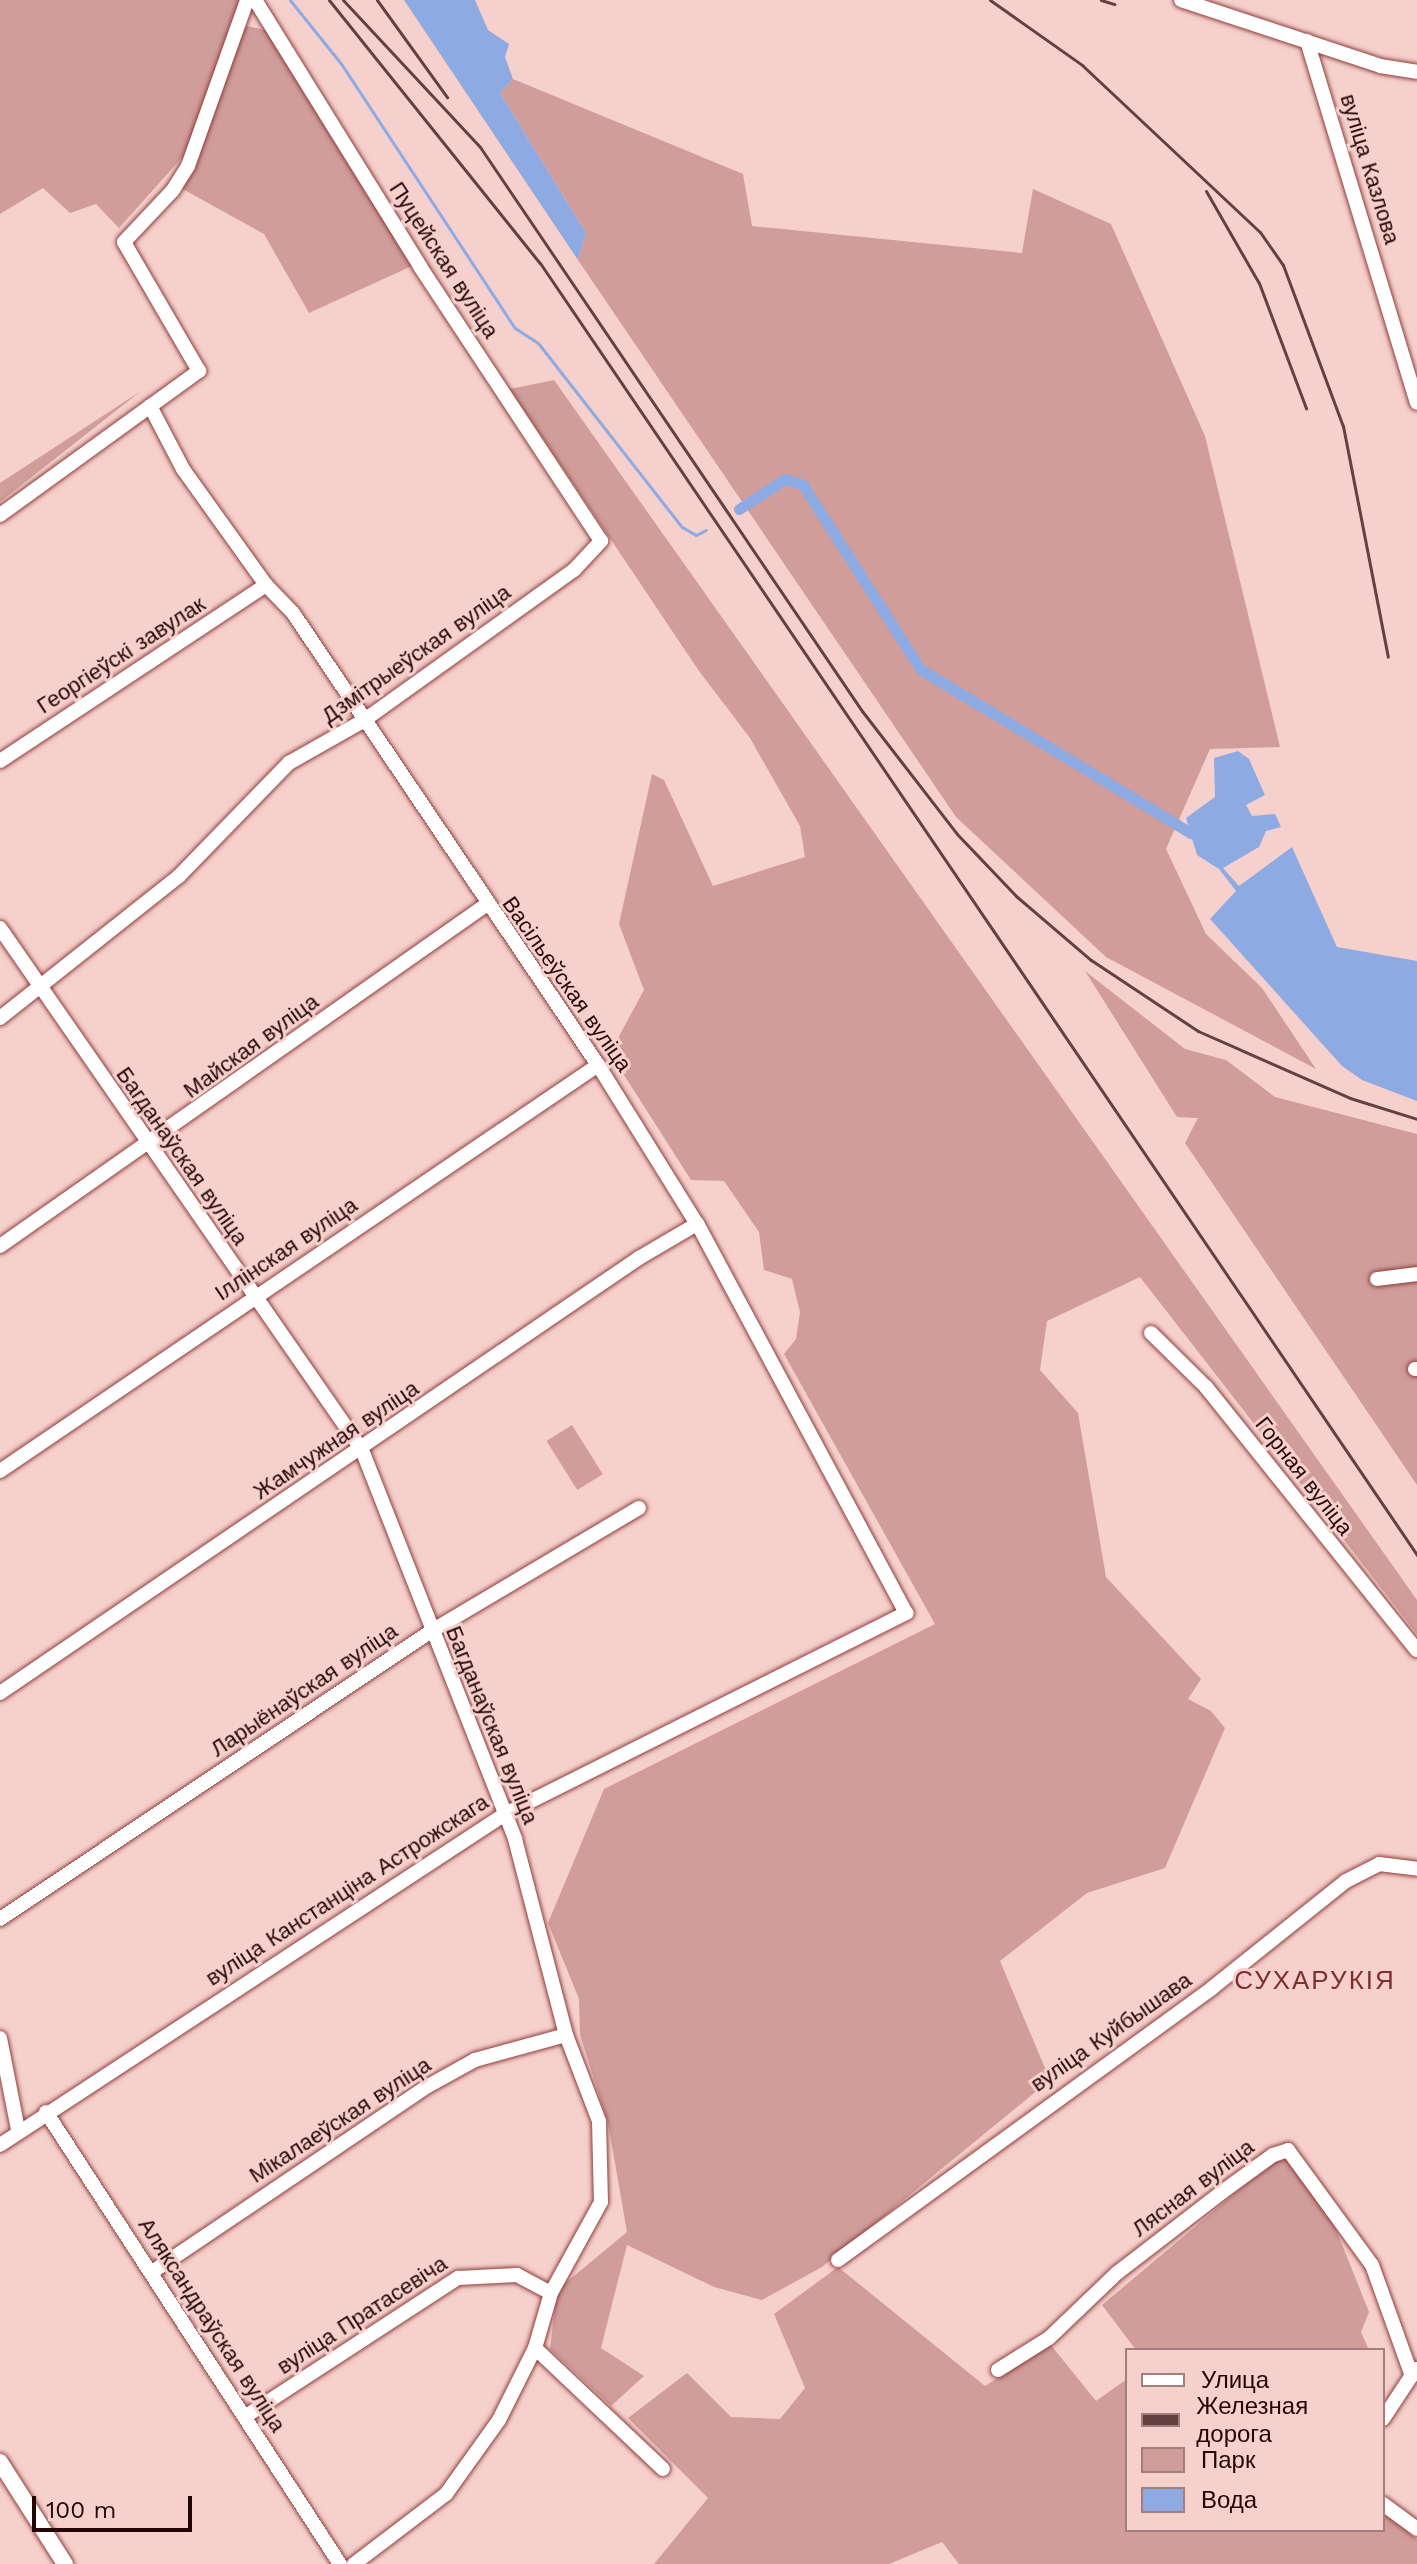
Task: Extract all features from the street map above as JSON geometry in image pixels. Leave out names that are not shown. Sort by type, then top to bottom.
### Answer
[{"type":"main road","points":[[0,2462],[65,2564]]},
{"type":"street","points":[[0,515],[199,371],[124,242],[173,190],[188,166],[247,0]]},
{"type":"street","name":"Пуцейская вуліца","points":[[255,0],[420,266],[601,541]]},
{"type":"street","points":[[1181,0],[1395,70],[1417,72]]},
{"type":"street","name":"вуліца Казлова","points":[[1307,41],[1417,403]]},
{"type":"street","name":"Васільеўская вуліца","points":[[150,406],[183,469],[266,585],[293,613],[486,905],[598,1065],[697,1224],[906,1613]]},
{"type":"street","name":"Дзмітрыеўская вуліца","points":[[0,1018],[41,990],[179,876],[289,763],[363,721],[574,570],[601,541]]},
{"type":"street","name":"Георгіеўскі завулак","points":[[0,761],[266,585]]},
{"type":"street","name":"Майская вуліца","points":[[0,1246],[149,1146],[486,905]]},
{"type":"street","name":"Багданаўская вуліца","points":[[0,928],[253,1298],[362,1450],[390,1515],[430,1632],[505,1814],[566,2035],[599,2121],[603,2183],[594,2220],[551,2293],[535,2348],[499,2420],[464,2474],[431,2508],[354,2564]]},
{"type":"street","name":"Іллінская вуліца","points":[[0,1471],[598,1065]]},
{"type":"street","name":"Жамчужная вуліца","points":[[0,1693],[362,1450],[639,1258],[697,1224]]},
{"type":"street","points":[[1377,1279],[1417,1274]]},
{"type":"street","name":"Горная вуліца","points":[[1151,1333],[1206,1387],[1417,1650]]},
{"type":"street","name":"Ларыёнаўская вуліца","points":[[0,1919],[430,1632],[639,1508]]},
{"type":"street","name":"вуліца Канстанціна Астрожскага","points":[[0,2145],[18,2130],[505,1814],[906,1613]]},
{"type":"street","name":"вуліца Куйбышава","points":[[838,2260],[1086,2075],[1212,1988],[1346,1881],[1379,1864],[1417,1869]]},
{"type":"street","name":"Мікалаеўская вуліца","points":[[152,2272],[428,2086],[475,2060],[566,2035]]},
{"type":"street","points":[[0,2038],[18,2130]]},
{"type":"street","name":"Аляксандраўская вуліца","points":[[46,2112],[340,2564]]},
{"type":"street","name":"Лясная вуліца","points":[[998,2370],[1049,2338],[1117,2273],[1222,2192],[1273,2155],[1288,2150],[1372,2265],[1414,2372]]},
{"type":"street","name":"вуліца Пратасевіча","points":[[246,2416],[458,2278],[517,2275],[551,2293]]},
{"type":"street","points":[[535,2348],[663,2469]]},
{"type":"street","points":[[1385,2416],[1414,2372]]},
{"type":"street","points":[[1385,2505],[1417,2529]]},
{"type":"green space","points":[[0,0],[240,0],[187,152],[119,228],[96,204],[70,213],[43,188],[0,214]]},
{"type":"green space","points":[[242,25],[266,30],[414,265],[309,313],[264,234],[179,187]]},
{"type":"green space","points":[[513,79],[743,174],[752,226],[1022,253],[1033,189],[1111,224],[1205,436],[1280,747],[1210,749],[1166,849],[1206,934],[1262,988],[1316,1069],[1106,957],[956,817],[578,260],[586,233],[500,93]]},
{"type":"green space","points":[[554,380],[1417,1600],[1417,1634],[1140,1277],[1047,1321],[1040,1370],[1078,1413],[1106,1577],[1201,1679],[1188,1699],[1211,1711],[1225,1728],[1165,1868],[1087,1893],[1000,1961],[1050,2080],[822,2267],[762,2300],[714,2287],[627,2245],[601,2348],[644,2376],[611,2406],[550,2349],[557,2290],[627,2232],[608,2123],[580,2035],[579,1999],[548,1923],[604,1789],[935,1624],[784,1354],[796,1339],[800,1312],[792,1279],[764,1270],[759,1232],[724,1181],[691,1180],[610,1053],[644,990],[619,924],[652,774],[664,780],[713,886],[805,857],[800,826],[750,738],[699,671],[510,389]]},
{"type":"green space","points":[[141,391],[0,502],[0,483]]},
{"type":"green space","points":[[1085,971],[1185,1049],[1226,1060],[1275,1097],[1417,1134],[1417,1485],[1185,1143],[1198,1118],[1177,1117]]},
{"type":"green space","points":[[572,1425],[603,1474],[577,1490],[547,1441]]},
{"type":"green space","points":[[1278,2157],[1293,2158],[1331,2217],[1369,2312],[1361,2332],[1368,2348],[1134,2348],[1102,2305]]},
{"type":"green space","points":[[838,2267],[985,2386],[1050,2344],[1096,2401],[1125,2380],[1125,2532],[1385,2532],[1385,2515],[1417,2539],[1417,2564],[959,2564],[942,2542],[889,2564],[654,2564],[708,2498],[628,2418],[687,2373],[731,2417],[780,2419],[805,2388],[774,2314]]},
{"type":"water","points":[[404,0],[475,0],[488,30],[509,44],[505,57],[513,79],[500,93],[586,233],[578,260]]},
{"type":"water","points":[[1238,751],[1249,759],[1265,795],[1246,805],[1252,816],[1275,814],[1281,827],[1266,831],[1259,847],[1223,868],[1239,886],[1292,847],[1337,947],[1417,961],[1417,1101],[1362,1080],[1342,1066],[1210,919],[1236,891],[1219,869],[1197,855],[1186,818],[1215,797],[1214,758]]},
{"type":"waterway","points":[[290,0],[342,65],[515,328],[538,343],[682,527],[696,535],[706,530]]},
{"type":"waterway","points":[[739,509],[785,479],[803,485],[920,669],[1191,833]]},
{"type":"railway","points":[[329,0],[540,263],[1417,1555]]},
{"type":"railway","points":[[343,0],[480,147],[862,711],[957,834],[1016,896],[1091,960],[1198,1031],[1350,1098],[1417,1119]]},
{"type":"railway","points":[[377,0],[447,97]]},
{"type":"railway","points":[[990,0],[1082,65],[1260,232],[1283,265],[1343,426],[1388,657]]},
{"type":"railway","points":[[1101,0],[1114,4]]},
{"type":"railway","points":[[1206,191],[1259,283],[1306,408]]},
{"type":"district","name":"СУХАРУКІЯ","points":[[1315,1981]]}]
